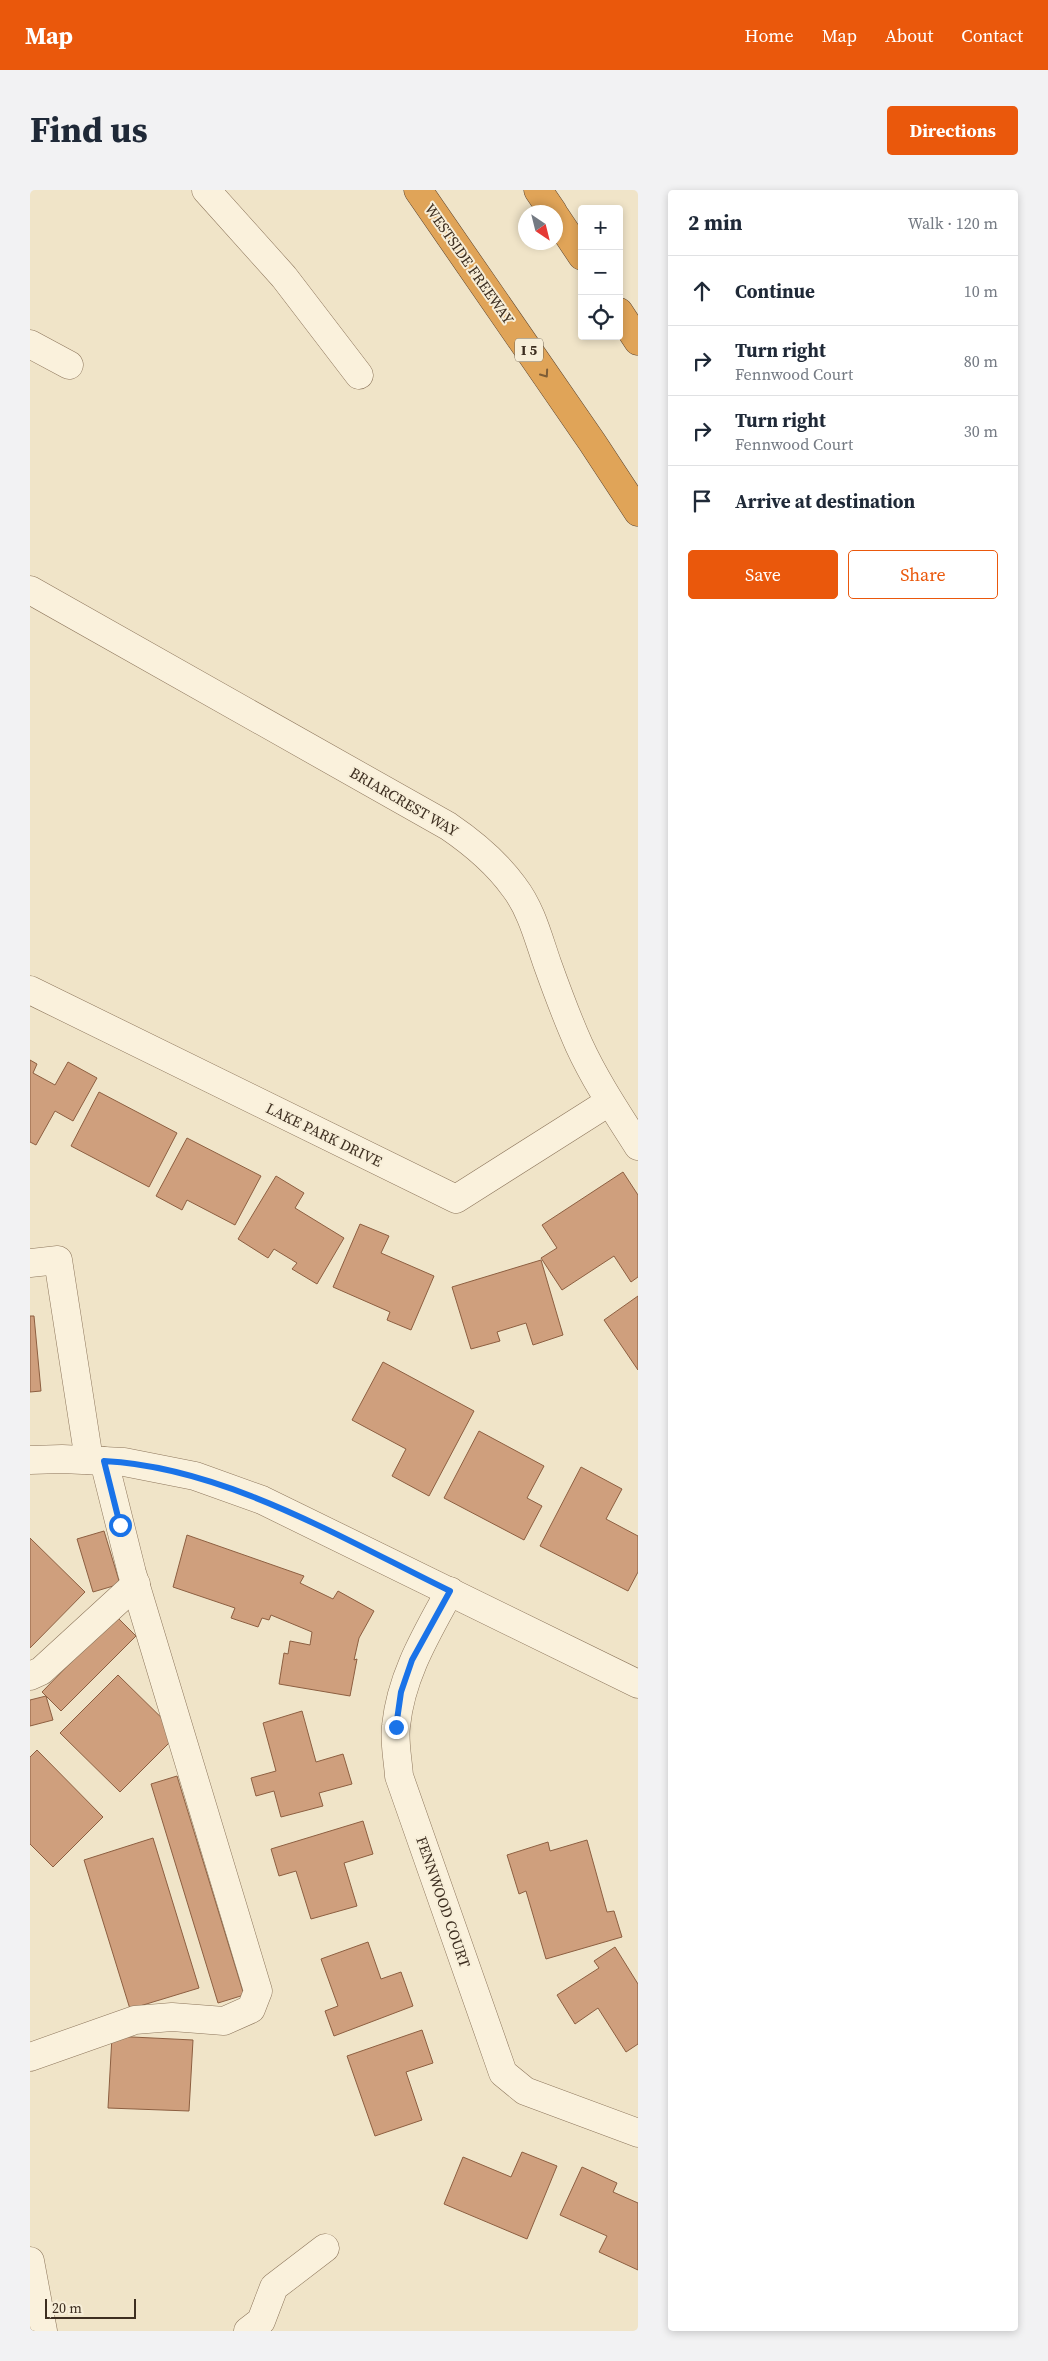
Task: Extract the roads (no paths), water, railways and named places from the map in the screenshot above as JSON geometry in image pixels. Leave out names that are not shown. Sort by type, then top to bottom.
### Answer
[{"type":"highway","name":"WESTSIDE FREEWAY","points":[[418,190],[592,442],[638,512]]},
{"type":"highway","points":[[538,190],[548,205]]},
{"type":"highway","points":[[563,228],[578,250]]},
{"type":"highway","points":[[623,318],[638,340]]},
{"type":"street","points":[[206,190],[284,277],[359,375]]},
{"type":"street","points":[[30,344],[69,365]]},
{"type":"street","name":"BRIARCREST WAY","points":[[30,590],[448,826],[473,843],[498,866],[516,888],[532,918],[579,1045],[609,1102],[638,1146]]},
{"type":"street","name":"LAKE PARK DRIVE","points":[[30,990],[456,1199],[609,1102]]},
{"type":"street","points":[[30,1263],[58,1260],[97,1461],[136,1584],[258,1991],[251,2009],[224,2021],[172,2017],[135,2020],[30,2057]]},
{"type":"street","points":[[30,1460],[124,1462],[195,1476],[262,1500],[638,1684]]},
{"type":"street","points":[[30,1676],[41,1671],[136,1584]]},
{"type":"street","name":"FENNWOOD COURT","points":[[450,1591],[412,1660],[401,1692],[396,1727],[399,1776],[503,2073],[525,2091],[638,2133]]},
{"type":"street","points":[[248,2331],[261,2321],[274,2287],[325,2248]]},
{"type":"street","points":[[30,2260],[44,2331]]}]
